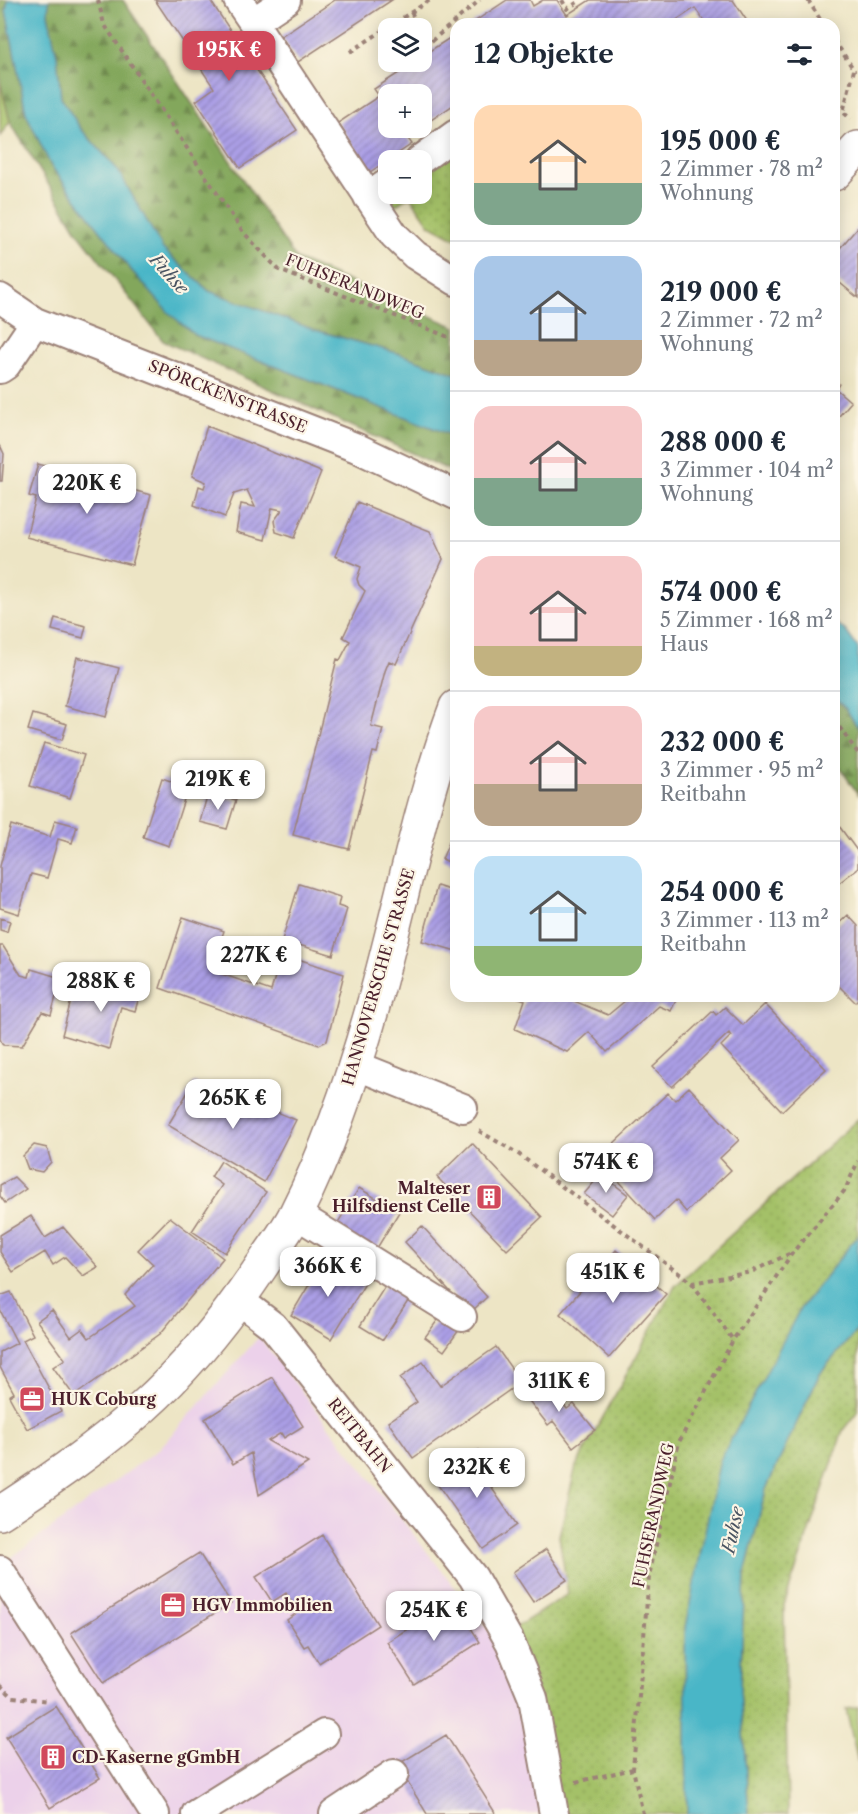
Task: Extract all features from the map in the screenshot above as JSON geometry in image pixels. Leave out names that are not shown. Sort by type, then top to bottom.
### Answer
[{"type":"main road","points":[[840,168],[858,148]]},
{"type":"main road","name":"HANNOVERSCHE STRASSE","points":[[0,1513],[45,1484],[143,1407],[195,1353],[239,1299],[296,1214],[329,1140],[375,1000],[436,759],[450,723]]},
{"type":"street","points":[[286,0],[246,11],[378,190]]},
{"type":"street","points":[[432,151],[450,138]]},
{"type":"street","points":[[383,204],[393,236],[415,255],[450,277]]},
{"type":"street","name":"SPÖRCKENSTRASSE","points":[[0,298],[35,322],[348,444],[450,492]]},
{"type":"street","points":[[0,369],[6,365],[35,322]]},
{"type":"street","points":[[354,1065],[463,1108]]},
{"type":"street","points":[[296,1214],[462,1317]]},
{"type":"street","name":"REITBAHN","points":[[239,1299],[273,1326],[473,1577],[510,1641],[533,1698],[551,1801]]},
{"type":"street","points":[[0,1570],[155,1814]]},
{"type":"street","points":[[196,1814],[324,1734]]},
{"type":"street","points":[[346,1811],[394,1774]]},
{"type":"path","name":"FUHSERANDWEG","points":[[98,0],[104,24],[243,232],[279,270],[450,338]]},
{"type":"path","points":[[350,52],[430,0]]},
{"type":"path","points":[[459,18],[480,0]]},
{"type":"path","points":[[562,0],[567,9],[581,0]]},
{"type":"path","points":[[808,0],[819,18]]},
{"type":"path","points":[[411,12],[415,18]]},
{"type":"path","points":[[432,40],[450,25]]},
{"type":"path","points":[[840,48],[856,69],[843,112]]},
{"type":"path","points":[[840,728],[858,753]]},
{"type":"path","points":[[463,1108],[477,1130],[517,1153],[692,1283],[733,1340]]},
{"type":"path","name":"FUHSERANDWEG","points":[[643,1814],[633,1769],[650,1575],[679,1442],[733,1340],[793,1252],[845,1190],[858,1161]]},
{"type":"path","name":"FUHSERANDWEG","points":[[692,1283],[751,1272],[793,1252]]},
{"type":"path","points":[[551,1801],[633,1769]]},
{"type":"shaded area","points":[[259,1337],[496,1640],[548,1788],[554,1814],[0,1814],[0,1566],[159,1449]]},
{"type":"green space","points":[[0,0],[8,0],[6,10],[26,113],[51,166],[132,271],[195,335],[450,435],[450,470],[163,341],[79,234],[10,122],[0,82]]},
{"type":"green space","points":[[49,0],[123,0],[296,259],[450,324],[450,372],[397,353],[315,330],[209,291],[163,249],[117,169],[81,129],[61,98],[57,56],[48,14]]},
{"type":"green space","points":[[0,82],[10,122],[0,136]]},
{"type":"green space","points":[[450,148],[450,236],[430,225],[416,204],[432,204],[432,161]]},
{"type":"green space","points":[[390,204],[397,204],[388,210]]},
{"type":"green space","points":[[840,704],[858,728],[858,794],[840,768]]},
{"type":"green space","points":[[858,1119],[858,1235],[800,1309],[685,1627],[687,1814],[554,1814],[548,1788],[496,1640],[568,1594],[559,1536],[576,1466],[675,1286]]},
{"type":"green space","points":[[858,1329],[858,1411],[843,1430],[784,1605],[788,1814],[749,1814],[740,1690],[745,1573],[766,1489],[820,1373]]},
{"type":"green space","points":[[858,1707],[858,1762],[846,1709]]},
{"type":"water","name":"Fuhse","points":[[8,0],[49,0],[48,14],[57,56],[61,98],[81,129],[117,169],[163,249],[209,291],[315,330],[397,353],[450,372],[450,435],[195,335],[169,313],[132,271],[51,166],[26,113],[6,10]]},
{"type":"water","points":[[840,626],[858,648],[858,728],[840,704]]},
{"type":"water","name":"Fuhse","points":[[858,1235],[858,1329],[820,1373],[766,1489],[745,1573],[740,1690],[749,1814],[687,1814],[685,1627],[720,1460],[800,1309]]},
{"type":"building","points":[[155,0],[210,0],[297,130],[240,168],[196,101],[214,88]]},
{"type":"building","points":[[335,0],[392,0],[298,62],[281,36]]},
{"type":"building","points":[[507,0],[530,0],[533,6],[543,0],[557,0],[567,15],[590,0],[733,0],[745,18],[702,18],[695,8],[680,18],[480,18]]},
{"type":"building","points":[[450,38],[450,107],[432,119],[432,84],[382,84],[400,72],[432,72],[432,49]]},
{"type":"building","points":[[378,97],[378,138],[408,138],[412,144],[403,150],[378,150],[378,167],[370,172],[338,123]]},
{"type":"building","points":[[858,227],[858,298],[840,283],[840,248]]},
{"type":"building","points":[[840,392],[851,402],[840,415]]},
{"type":"building","points":[[207,426],[321,472],[294,538],[276,532],[274,521],[282,510],[272,508],[265,540],[236,532],[241,504],[255,507],[247,490],[234,494],[225,517],[194,505],[199,486],[204,488],[206,482],[192,476]]},
{"type":"building","points":[[0,445],[4,454],[2,481],[0,481]]},
{"type":"building","points":[[38,464],[151,495],[132,565],[26,537],[36,498],[29,496]]},
{"type":"building","points":[[357,502],[430,531],[443,559],[396,664],[389,661],[385,671],[371,726],[383,729],[377,753],[373,752],[349,849],[293,835],[337,659],[340,660],[350,641],[343,637],[365,591],[357,579],[361,567],[335,556]]},
{"type":"building","points":[[55,618],[86,626],[83,638],[52,630]]},
{"type":"building","points":[[77,657],[119,668],[106,717],[65,706]]},
{"type":"building","points":[[33,714],[67,724],[62,740],[28,730]]},
{"type":"building","points":[[44,743],[84,755],[70,798],[30,786]]},
{"type":"building","points":[[162,778],[188,787],[169,846],[143,837]]},
{"type":"building","points":[[208,792],[236,800],[227,829],[200,822]]},
{"type":"building","points":[[55,820],[77,826],[72,843],[58,839],[47,878],[31,874],[19,914],[0,908],[0,866],[11,825],[50,837]]},
{"type":"building","points":[[840,827],[858,852],[858,868],[840,882]]},
{"type":"building","points":[[450,840],[450,862],[442,859]]},
{"type":"building","points":[[299,884],[340,897],[338,906],[347,909],[333,955],[282,940]]},
{"type":"building","points":[[437,886],[450,890],[450,949],[422,941]]},
{"type":"building","points":[[848,915],[858,926],[858,999],[855,1002],[840,987],[840,922]]},
{"type":"building","points":[[183,917],[224,931],[210,970],[271,991],[277,969],[287,972],[292,957],[344,974],[327,1041],[319,1045],[160,988]]},
{"type":"building","points":[[0,918],[10,921],[7,932],[0,930]]},
{"type":"building","points":[[0,946],[3,946],[21,975],[29,977],[31,969],[61,978],[51,1015],[42,1012],[22,1046],[3,1045],[0,1039]]},
{"type":"building","points":[[113,975],[143,984],[135,1011],[121,1007],[109,1049],[62,1035],[73,993],[104,1002]]},
{"type":"building","points":[[524,1002],[577,1002],[608,1015],[624,1002],[675,1002],[671,1011],[659,1006],[607,1052],[589,1032],[567,1052],[515,1029]]},
{"type":"building","points":[[765,1004],[826,1069],[782,1111],[721,1046],[731,1036],[729,1033],[672,1087],[653,1067],[713,1011],[716,1015],[725,1007],[743,1025]]},
{"type":"building","points":[[194,1082],[251,1114],[257,1104],[296,1120],[264,1182],[168,1125]]},
{"type":"building","points":[[689,1087],[739,1140],[720,1158],[731,1170],[686,1212],[676,1200],[655,1220],[605,1166],[620,1153],[612,1145],[668,1093],[675,1100]]},
{"type":"building","name":"Malteser Hilfsdienst Celle","points":[[472,1143],[542,1217],[507,1250],[437,1177]]},
{"type":"building","points":[[34,1145],[47,1148],[51,1162],[42,1172],[28,1169],[23,1156]]},
{"type":"building","points":[[221,1161],[266,1192],[225,1253],[192,1231],[222,1185],[211,1177]]},
{"type":"building","points":[[601,1174],[628,1195],[612,1215],[584,1194]]},
{"type":"building","points":[[14,1177],[26,1189],[5,1203],[0,1196],[0,1185]]},
{"type":"building","points":[[359,1188],[399,1212],[374,1253],[334,1229]]},
{"type":"building","points":[[31,1216],[45,1238],[63,1227],[98,1267],[83,1276],[65,1257],[53,1265],[45,1252],[13,1272],[0,1252],[0,1235]]},
{"type":"building","points":[[170,1217],[223,1258],[160,1334],[74,1396],[53,1367],[65,1359],[37,1321],[52,1310],[71,1337],[82,1329],[89,1338],[135,1306],[125,1295],[153,1264],[138,1250]]},
{"type":"building","points":[[422,1226],[487,1297],[470,1313],[405,1242]]},
{"type":"building","points":[[616,1250],[666,1294],[609,1358],[560,1314]]},
{"type":"building","points":[[325,1258],[366,1282],[331,1339],[291,1315]]},
{"type":"building","points":[[387,1283],[410,1298],[383,1340],[360,1326]]},
{"type":"building","points":[[11,1292],[33,1335],[23,1340],[61,1411],[27,1429],[9,1396],[14,1393],[0,1367],[0,1352],[17,1343],[0,1310],[0,1296]]},
{"type":"building","points":[[440,1317],[459,1330],[444,1351],[425,1337]]},
{"type":"building","points":[[496,1347],[521,1382],[413,1458],[388,1422],[417,1402],[400,1378],[423,1362],[440,1386]]},
{"type":"building","points":[[272,1377],[303,1426],[284,1438],[281,1433],[268,1441],[308,1463],[259,1495],[251,1453],[233,1464],[205,1419]]},
{"type":"building","points":[[542,1377],[567,1409],[574,1404],[595,1430],[573,1447],[553,1421],[548,1425],[523,1393]]},
{"type":"building","points":[[479,1450],[500,1481],[491,1487],[517,1525],[483,1549],[435,1481]]},
{"type":"building","points":[[322,1535],[378,1625],[319,1663],[308,1645],[304,1647],[287,1620],[298,1612],[286,1593],[272,1602],[256,1577]]},
{"type":"building","points":[[546,1549],[567,1580],[533,1602],[513,1572]]},
{"type":"building","points":[[199,1553],[231,1603],[103,1683],[71,1633]]},
{"type":"building","points":[[453,1600],[480,1642],[414,1684],[387,1642]]},
{"type":"building","name":"CD-Kaserne gGmbH","points":[[56,1706],[100,1778],[50,1808],[6,1737]]},
{"type":"building","points":[[446,1735],[496,1814],[427,1814],[397,1765]]},
{"type":"place","name":"Malteser Hilfsdienst Celle","points":[[489,1197]]},
{"type":"place","name":"HUK Coburg","points":[[32,1399]]},
{"type":"place","name":"HGV Immobilien","points":[[173,1605]]},
{"type":"place","name":"CD-Kaserne gGmbH","points":[[53,1757]]}]
